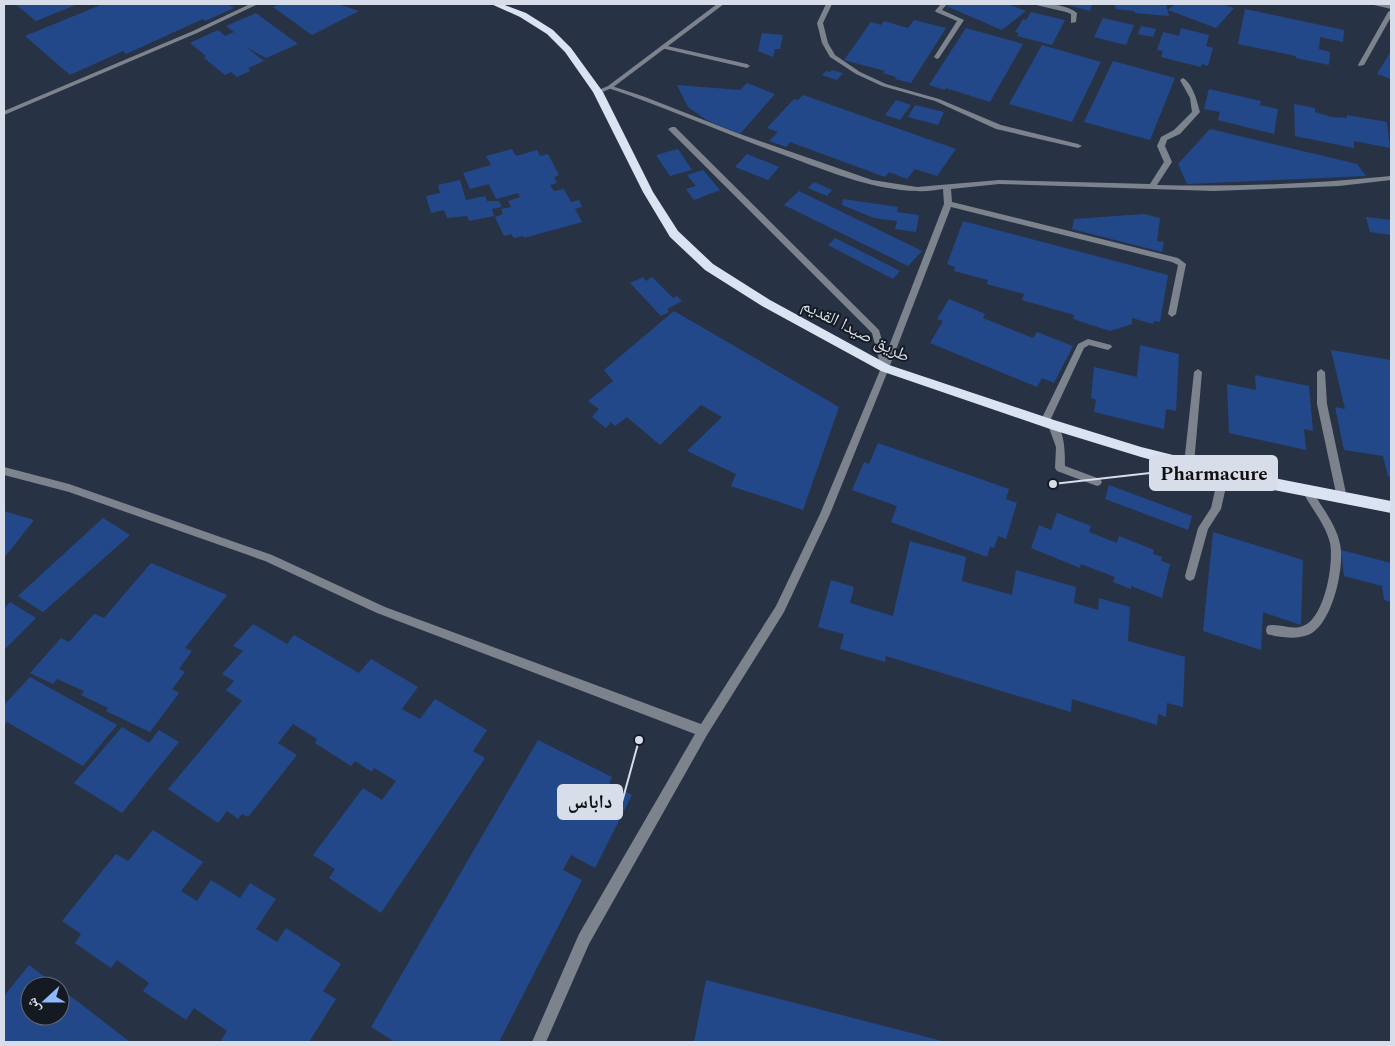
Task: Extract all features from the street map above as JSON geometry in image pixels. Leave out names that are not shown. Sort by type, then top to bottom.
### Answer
[{"type":"highway","name":"طريق صيدا القديم","points":[[495,4],[523,15],[550,32],[581,66],[598,92],[657,208],[674,234],[709,268],[740,288],[886,368],[1049,424],[1141,452],[1224,473],[1308,492],[1391,507]]},
{"type":"street","points":[[5,113],[195,32],[254,4]]},
{"type":"street","points":[[598,92],[610,87],[721,4]]},
{"type":"street","points":[[829,4],[820,22],[825,43],[832,56],[858,73],[884,85],[937,100],[1000,127],[1078,146]]},
{"type":"street","points":[[937,57],[961,20],[938,11],[944,4]]},
{"type":"street","points":[[1035,4],[1068,10],[1074,13],[1073,22]]},
{"type":"street","points":[[1376,4],[1391,7]]},
{"type":"street","points":[[1361,65],[1391,12]]},
{"type":"street","points":[[663,47],[748,66]]},
{"type":"street","points":[[1150,188],[1168,162],[1161,146],[1164,139],[1177,132],[1196,112],[1193,98],[1182,80]]},
{"type":"street","points":[[610,87],[643,98],[734,135],[871,182],[917,189],[947,188],[1000,182],[1214,189],[1319,185],[1391,178]]},
{"type":"street","points":[[672,129],[876,332],[886,368]]},
{"type":"street","points":[[539,1042],[584,939],[703,731],[780,609],[825,514],[886,368],[948,204],[947,188]]},
{"type":"street","points":[[948,204],[1175,260],[1182,264],[1172,314]]},
{"type":"street","points":[[1097,482],[1060,468],[1061,447],[1049,424],[1081,346],[1088,342],[1108,347]]},
{"type":"street","points":[[1188,464],[1198,372]]},
{"type":"street","points":[[1321,372],[1322,404],[1342,498]]},
{"type":"street","points":[[4,471],[86,494],[268,558],[381,610],[703,731]]},
{"type":"street","points":[[1190,576],[1203,528],[1216,509],[1224,473]]},
{"type":"street","points":[[1271,630],[1296,632],[1310,629],[1326,607],[1333,580],[1335,544],[1308,492]]},
{"type":"building","points":[[15,4],[78,4],[36,21]]},
{"type":"building","points":[[103,4],[228,4],[234,8],[205,21],[203,19],[126,54],[123,51],[70,75],[25,36]]},
{"type":"building","points":[[280,4],[338,4],[359,11],[312,35],[273,7]]},
{"type":"building","points":[[955,4],[1008,4],[1026,11],[1002,30],[946,6]]},
{"type":"building","points":[[1064,4],[1092,4],[1090,11]]},
{"type":"building","points":[[1114,4],[1166,4],[1169,16],[1116,9]]},
{"type":"building","points":[[1175,4],[1221,4],[1234,8],[1216,28],[1168,10]]},
{"type":"building","points":[[1245,9],[1344,30],[1343,42],[1320,37],[1319,49],[1330,52],[1329,65],[1238,44]]},
{"type":"building","points":[[1031,12],[1065,20],[1052,45],[1017,36],[1019,33],[1015,32],[1023,19],[1026,20]]},
{"type":"building","points":[[256,13],[298,44],[266,58],[246,47],[264,61],[248,68],[250,71],[237,77],[231,72],[225,75],[204,58],[206,56],[190,43],[218,30],[225,36],[230,34],[234,32],[226,26]]},
{"type":"building","points":[[1103,18],[1134,25],[1126,45],[1094,37]]},
{"type":"building","points":[[914,20],[946,28],[911,83],[895,79],[896,77],[883,73],[885,71],[844,60],[871,22],[881,25],[884,21],[908,28]]},
{"type":"building","points":[[1141,26],[1156,29],[1153,37],[1138,34]]},
{"type":"building","points":[[966,28],[1023,44],[990,102],[946,88],[945,90],[929,85]]},
{"type":"building","points":[[1181,28],[1209,35],[1206,46],[1213,48],[1208,66],[1202,64],[1201,67],[1161,57],[1163,51],[1157,50],[1163,32],[1179,36]]},
{"type":"building","points":[[762,33],[783,35],[780,49],[775,49],[773,57],[758,51]]},
{"type":"building","points":[[1042,45],[1101,62],[1072,122],[1009,104]]},
{"type":"building","points":[[1391,51],[1391,79],[1377,74]]},
{"type":"building","points":[[1113,61],[1175,78],[1150,140],[1084,122]]},
{"type":"building","points":[[832,70],[843,73],[837,80],[822,75],[826,71],[830,72]]},
{"type":"building","points":[[747,83],[775,94],[740,134],[708,121],[688,107],[677,85],[740,90]]},
{"type":"building","points":[[1209,89],[1261,101],[1260,105],[1278,109],[1274,134],[1218,120],[1220,112],[1204,109]]},
{"type":"building","points":[[803,95],[956,149],[937,176],[915,169],[907,179],[889,172],[885,177],[790,142],[786,147],[769,141],[778,132],[767,128],[794,99],[798,100]]},
{"type":"building","points":[[896,100],[911,105],[900,120],[885,115]]},
{"type":"building","points":[[1294,104],[1315,108],[1315,112],[1331,117],[1347,118],[1347,115],[1387,122],[1390,148],[1354,141],[1354,148],[1295,136]]},
{"type":"building","points":[[915,105],[944,112],[938,125],[908,117]]},
{"type":"building","points":[[1210,129],[1357,164],[1366,176],[1187,184],[1178,164]]},
{"type":"building","points":[[512,149],[516,156],[537,150],[540,156],[548,154],[559,175],[554,177],[557,183],[550,185],[554,191],[564,189],[571,202],[579,200],[582,207],[575,209],[582,222],[524,238],[523,236],[514,238],[511,234],[504,236],[495,217],[503,214],[501,209],[511,207],[508,201],[520,197],[518,193],[496,199],[489,184],[470,189],[463,173],[491,165],[486,156]]},
{"type":"building","points":[[678,149],[692,170],[670,176],[656,155]]},
{"type":"building","points":[[747,154],[779,167],[768,180],[735,167]]},
{"type":"building","points":[[703,170],[720,190],[694,200],[686,189],[696,186],[687,175]]},
{"type":"building","points":[[460,180],[466,200],[485,196],[487,201],[499,201],[502,207],[492,209],[494,216],[469,221],[467,216],[447,218],[444,210],[431,213],[426,196],[440,193],[438,185]]},
{"type":"building","points":[[814,182],[832,190],[827,196],[808,188]]},
{"type":"building","points":[[799,191],[922,251],[908,266],[784,205]]},
{"type":"building","points":[[843,199],[898,207],[897,212],[919,215],[916,232],[895,229],[897,221],[874,218],[842,205]]},
{"type":"building","points":[[1144,214],[1160,218],[1157,241],[1164,242],[1162,252],[1072,229],[1074,219]]},
{"type":"building","points":[[1366,217],[1391,220],[1391,235],[1370,232]]},
{"type":"building","points":[[963,221],[1168,275],[1160,322],[1154,321],[1153,324],[1132,318],[1132,324],[1110,331],[1073,319],[1074,315],[1022,300],[1024,294],[987,284],[988,280],[954,271],[955,267],[947,264]]},
{"type":"building","points":[[835,238],[900,271],[893,279],[828,245]]},
{"type":"building","points":[[643,277],[646,281],[652,277],[673,298],[677,296],[682,301],[667,309],[669,312],[661,316],[630,283]]},
{"type":"building","points":[[949,299],[985,314],[983,318],[1033,338],[1037,332],[1073,346],[1054,383],[1042,378],[1037,387],[930,343],[943,321],[937,319]]},
{"type":"building","points":[[674,311],[839,407],[803,510],[731,486],[736,474],[687,451],[722,417],[701,405],[660,445],[627,417],[615,426],[611,422],[606,428],[592,417],[599,409],[588,401],[613,381],[604,370]]},
{"type":"building","points":[[1140,345],[1179,354],[1176,411],[1166,409],[1164,429],[1094,412],[1096,400],[1091,398],[1094,367],[1137,377]]},
{"type":"building","points":[[1331,350],[1391,360],[1391,477],[1388,476],[1383,456],[1344,450],[1335,407],[1345,409]]},
{"type":"building","points":[[1255,375],[1309,386],[1313,431],[1304,429],[1306,450],[1229,433],[1227,384],[1256,390]]},
{"type":"building","points":[[878,443],[1009,489],[1006,499],[1017,503],[1006,539],[998,536],[994,548],[990,547],[987,557],[891,522],[897,506],[852,490],[864,462],[869,464]]},
{"type":"building","points":[[1109,485],[1192,516],[1188,530],[1105,499]]},
{"type":"building","points":[[4,511],[34,520],[4,558]]},
{"type":"building","points":[[1057,513],[1091,526],[1089,532],[1117,543],[1119,536],[1154,550],[1153,554],[1162,557],[1161,561],[1170,564],[1162,598],[1131,586],[1131,589],[1113,582],[1115,577],[1081,564],[1080,568],[1031,548],[1039,525],[1051,530]]},
{"type":"building","points":[[103,518],[130,535],[43,612],[18,596]]},
{"type":"building","points":[[1213,532],[1303,560],[1301,625],[1263,612],[1261,650],[1203,631]]},
{"type":"building","points":[[910,541],[966,557],[962,581],[1012,595],[1016,570],[1076,587],[1074,603],[1098,610],[1099,598],[1130,607],[1128,641],[1185,657],[1183,707],[1167,703],[1166,717],[1158,714],[1157,725],[1072,699],[1071,712],[886,656],[885,662],[840,649],[844,634],[818,627],[831,580],[854,587],[850,603],[893,616]]},
{"type":"building","points":[[1341,550],[1391,563],[1391,602],[1384,600],[1382,586],[1344,576]]},
{"type":"building","points":[[151,563],[227,595],[185,648],[192,651],[179,669],[185,672],[172,689],[179,693],[150,732],[106,711],[108,708],[81,695],[84,691],[57,679],[53,684],[30,673],[61,638],[69,642],[94,614],[104,618]]},
{"type":"building","points":[[10,602],[36,618],[4,650],[4,609]]},
{"type":"building","points":[[253,624],[287,644],[294,635],[359,673],[371,659],[418,687],[402,709],[420,719],[435,699],[487,730],[473,751],[485,758],[381,913],[329,878],[335,869],[313,855],[363,788],[382,800],[396,781],[374,768],[372,772],[355,761],[351,766],[315,743],[317,739],[293,724],[278,743],[297,755],[248,817],[242,814],[238,819],[227,811],[218,823],[168,789],[242,701],[226,690],[234,681],[222,674],[243,651],[233,646]]},
{"type":"building","points":[[30,677],[117,725],[83,766],[7,722],[4,725],[4,705]]},
{"type":"building","points":[[122,727],[149,743],[159,730],[179,742],[122,813],[74,783]]},
{"type":"building","points":[[538,740],[612,777],[609,783],[632,795],[595,868],[571,855],[563,870],[582,880],[499,1042],[395,1042],[371,1027]]},
{"type":"building","points":[[153,830],[203,862],[181,891],[197,901],[211,880],[240,898],[250,883],[276,899],[256,929],[277,942],[286,928],[341,964],[323,991],[336,999],[309,1042],[225,1042],[221,1040],[227,1031],[194,1008],[186,1020],[143,991],[149,983],[117,960],[111,968],[75,943],[81,934],[62,921],[116,854],[128,861]]},
{"type":"building","points":[[29,965],[44,976],[20,976]]},
{"type":"building","points":[[20,976],[20,1026],[70,1026],[70,996],[130,1042],[4,1042],[4,996]]},
{"type":"building","points":[[706,980],[946,1042],[694,1042]]},
{"type":"place","name":"Pharmacure","points":[[1053,484]]},
{"type":"place","name":"داباس","points":[[639,740]]}]
